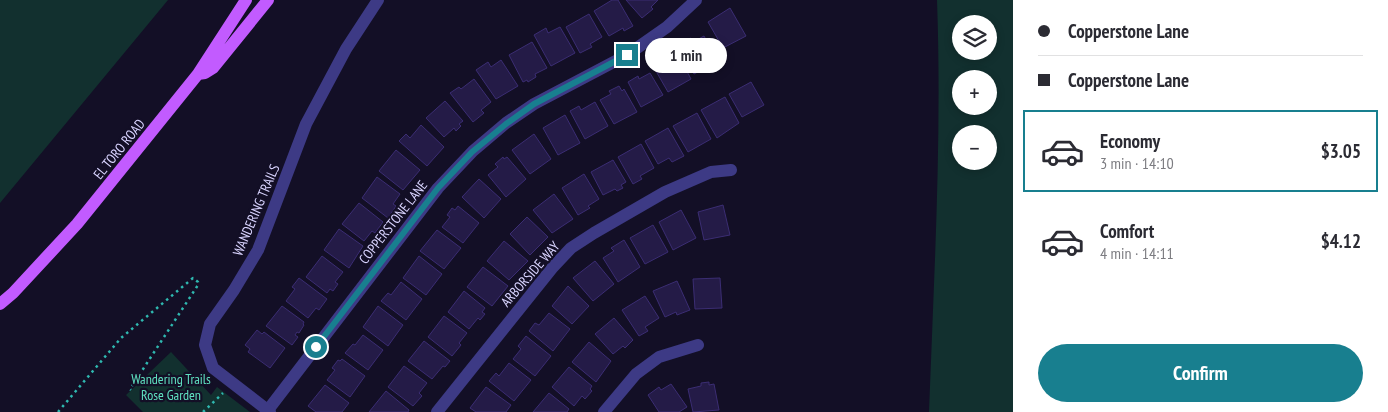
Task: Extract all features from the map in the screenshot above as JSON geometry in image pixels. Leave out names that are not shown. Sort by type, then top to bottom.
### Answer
[{"type":"main road","name":"EL TORO ROAD","points":[[0,304],[33,272],[77,224],[198,74],[246,0]]},
{"type":"main road","points":[[198,74],[205,73],[212,68],[268,0]]},
{"type":"street","name":"WANDERING TRAILS","points":[[269,411],[213,368],[205,345],[210,324],[234,290],[258,250],[306,124],[346,48],[378,0]]},
{"type":"street","name":"COPPERSTONE LANE","points":[[269,411],[438,188],[472,152],[534,104],[635,50],[667,27],[696,0]]},
{"type":"street","name":"ARBORSIDE WAY","points":[[437,412],[571,248],[665,192],[712,172],[731,170]]},
{"type":"street","points":[[604,412],[636,374],[659,358],[698,345]]},
{"type":"path","points":[[58,412],[121,338],[193,278],[198,282],[198,285],[131,390]]},
{"type":"path","points":[[203,412],[232,382]]},
{"type":"green space","points":[[0,0],[168,0],[0,203]]},
{"type":"green space","points":[[937,0],[1013,0],[1013,412],[929,412],[939,103]]},
{"type":"green space","name":"Wandering Trails Rose Garden","points":[[171,352],[211,395],[217,387],[250,412],[143,412],[126,395]]},
{"type":"building","points":[[612,0],[618,0],[633,26],[624,31],[623,28],[609,36],[594,11]]},
{"type":"building","points":[[626,0],[658,0],[651,7],[653,9],[642,18]]},
{"type":"building","points":[[730,8],[746,36],[723,48],[708,22]]},
{"type":"building","points":[[589,14],[602,37],[590,44],[592,47],[580,53],[566,27]]},
{"type":"building","points":[[560,27],[575,53],[551,66],[534,35],[546,28],[548,33]]},
{"type":"building","points":[[704,36],[718,61],[694,74],[680,48],[683,46],[681,43],[691,38],[693,42]]},
{"type":"building","points":[[532,42],[547,68],[535,74],[536,77],[528,82],[527,80],[523,82],[509,55]]},
{"type":"building","points":[[677,53],[691,79],[668,92],[653,66]]},
{"type":"building","points":[[501,60],[518,86],[496,99],[476,70],[488,62],[491,67]]},
{"type":"building","points":[[650,73],[663,95],[641,107],[628,82],[638,76],[639,79]]},
{"type":"building","points":[[474,79],[491,102],[481,110],[484,113],[473,122],[450,93],[459,87],[461,89]]},
{"type":"building","points":[[751,82],[764,105],[742,117],[729,94]]},
{"type":"building","points":[[619,86],[622,91],[624,89],[637,112],[614,124],[600,100],[611,94],[609,91]]},
{"type":"building","points":[[725,97],[739,123],[717,138],[701,110]]},
{"type":"building","points":[[445,101],[463,121],[459,124],[461,126],[456,131],[454,128],[444,137],[426,118]]},
{"type":"building","points":[[595,102],[608,126],[585,139],[570,111],[579,106],[581,110]]},
{"type":"building","points":[[697,113],[711,139],[688,152],[673,126]]},
{"type":"building","points":[[565,115],[580,143],[558,155],[543,128]]},
{"type":"building","points":[[421,125],[444,147],[427,166],[399,141],[406,134],[410,138]]},
{"type":"building","points":[[668,128],[684,156],[672,162],[669,158],[658,164],[645,141]]},
{"type":"building","points":[[534,134],[551,159],[530,174],[512,150]]},
{"type":"building","points":[[641,144],[654,168],[640,176],[642,179],[633,184],[618,157]]},
{"type":"building","points":[[396,150],[420,170],[403,190],[379,171]]},
{"type":"building","points":[[503,157],[504,159],[507,157],[526,179],[506,197],[488,175],[498,167],[495,164]]},
{"type":"building","points":[[613,160],[626,182],[621,185],[623,188],[617,191],[615,189],[603,195],[591,172]]},
{"type":"building","points":[[584,174],[599,199],[588,206],[590,208],[578,215],[562,188]]},
{"type":"building","points":[[377,177],[400,194],[393,204],[396,206],[388,218],[362,198]]},
{"type":"building","points":[[479,179],[501,199],[484,218],[462,197]]},
{"type":"building","points":[[554,194],[573,219],[552,233],[533,210]]},
{"type":"building","points":[[359,203],[383,222],[375,233],[372,231],[364,241],[342,224]]},
{"type":"building","points":[[723,205],[730,235],[704,240],[698,212]]},
{"type":"building","points":[[458,206],[479,223],[463,243],[442,227],[450,217],[447,215],[452,208],[455,210]]},
{"type":"building","points":[[681,210],[696,238],[673,250],[659,222]]},
{"type":"building","points":[[527,217],[548,237],[530,255],[510,234]]},
{"type":"building","points":[[653,225],[668,252],[645,264],[630,238]]},
{"type":"building","points":[[339,229],[363,246],[349,268],[324,250]]},
{"type":"building","points":[[437,230],[461,248],[444,269],[420,251]]},
{"type":"building","points":[[624,240],[640,267],[618,282],[603,258],[614,251],[611,248]]},
{"type":"building","points":[[504,241],[528,261],[509,280],[487,261]]},
{"type":"building","points":[[322,256],[343,272],[335,282],[338,284],[333,291],[330,289],[327,293],[306,277]]},
{"type":"building","points":[[419,256],[442,274],[426,295],[403,278]]},
{"type":"building","points":[[595,261],[614,284],[593,301],[573,278]]},
{"type":"building","points":[[483,267],[508,286],[492,306],[467,287]]},
{"type":"building","points":[[299,278],[327,299],[319,310],[316,308],[308,318],[286,301],[295,289],[292,287]]},
{"type":"building","points":[[720,278],[722,308],[695,309],[693,279]]},
{"type":"building","points":[[677,281],[690,310],[677,315],[676,312],[665,317],[653,291]]},
{"type":"building","points":[[401,282],[422,299],[406,320],[381,301],[388,293],[391,295]]},
{"type":"building","points":[[568,286],[589,306],[572,324],[552,306]]},
{"type":"building","points":[[464,291],[485,308],[482,312],[485,314],[480,320],[478,318],[469,329],[448,312]]},
{"type":"building","points":[[645,296],[659,318],[645,327],[648,331],[639,336],[622,310]]},
{"type":"building","points":[[282,306],[304,322],[299,333],[297,332],[295,335],[298,337],[292,345],[266,326]]},
{"type":"building","points":[[378,306],[403,325],[388,346],[363,327]]},
{"type":"building","points":[[549,313],[570,329],[553,351],[529,331],[535,323],[539,325]]},
{"type":"building","points":[[444,316],[467,333],[459,343],[461,345],[452,356],[428,337]]},
{"type":"building","points":[[614,318],[633,340],[625,348],[623,346],[613,354],[595,334]]},
{"type":"building","points":[[257,330],[262,334],[264,332],[285,348],[270,368],[248,352],[250,349],[245,345]]},
{"type":"building","points":[[363,335],[383,350],[368,370],[345,353]]},
{"type":"building","points":[[526,336],[551,356],[535,376],[513,359],[521,349],[518,346]]},
{"type":"building","points":[[424,341],[450,361],[432,379],[408,361]]},
{"type":"building","points":[[589,342],[611,361],[596,382],[572,362]]},
{"type":"building","points":[[342,359],[365,376],[350,397],[327,380],[335,370],[332,368],[338,360]]},
{"type":"building","points":[[509,363],[531,380],[514,401],[489,381],[496,373],[499,376]]},
{"type":"building","points":[[404,366],[427,383],[419,393],[422,396],[413,406],[388,387]]},
{"type":"building","points":[[569,367],[592,386],[590,389],[592,391],[585,399],[582,396],[574,406],[552,387]]},
{"type":"building","points":[[709,382],[709,385],[714,384],[719,410],[693,412],[688,389],[701,386],[701,383]]},
{"type":"building","points":[[671,384],[687,407],[679,412],[659,412],[648,395],[659,387],[661,390]]},
{"type":"building","points":[[325,385],[349,403],[342,412],[316,412],[308,406]]},
{"type":"building","points":[[486,387],[511,405],[506,412],[476,412],[470,408]]},
{"type":"building","points":[[386,391],[409,410],[408,412],[369,412]]},
{"type":"building","points":[[549,393],[569,409],[567,412],[533,412]]},
{"type":"route","points":[[316,347],[438,188],[472,152],[534,104],[627,55]]}]
